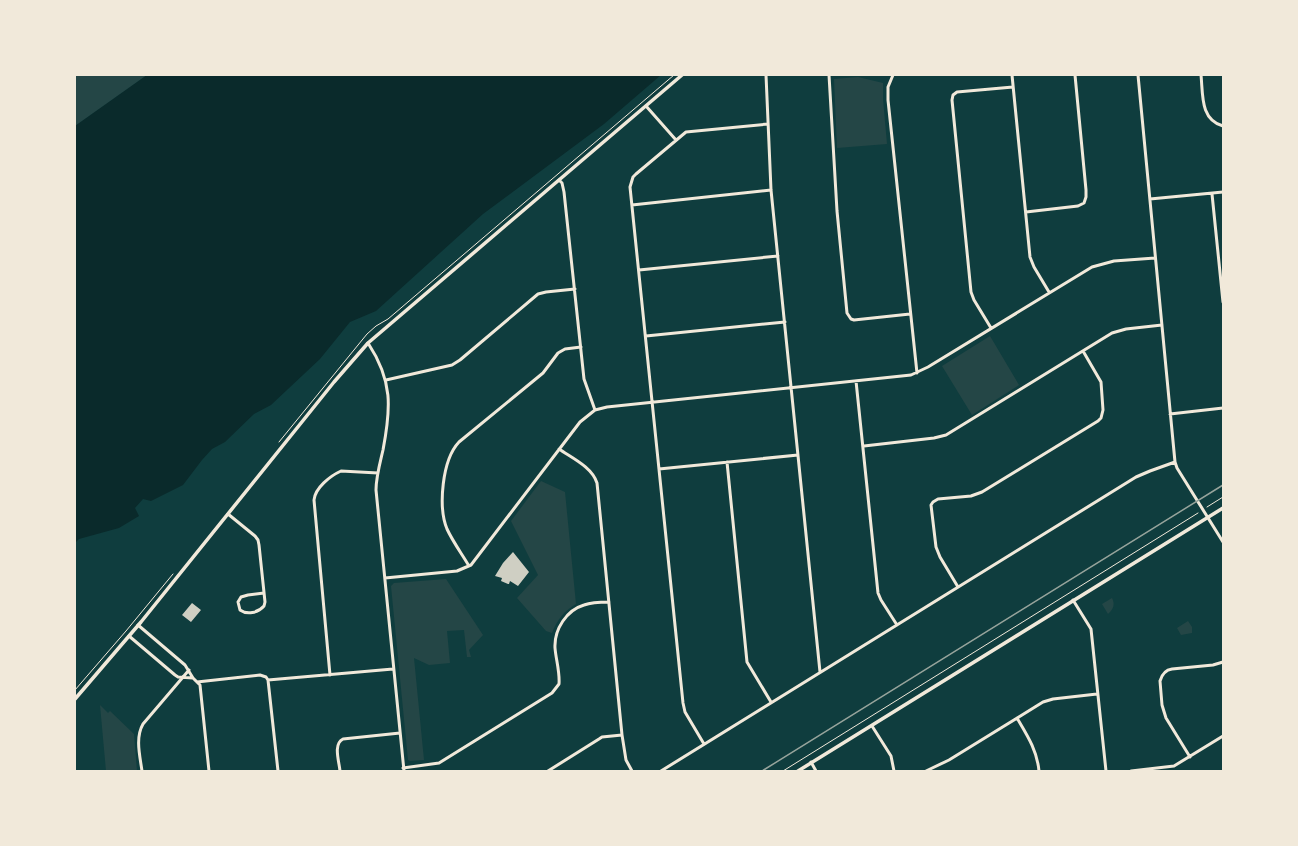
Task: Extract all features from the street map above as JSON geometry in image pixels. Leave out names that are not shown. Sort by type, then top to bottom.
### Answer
[{"type":"street","points":[[75,699],[129,636],[334,382],[368,343],[682,75]]},
{"type":"street","points":[[766,75],[771,190],[820,672]]},
{"type":"street","points":[[829,75],[837,211],[847,314],[854,320],[910,314]]},
{"type":"street","points":[[893,75],[888,87],[888,100],[917,373]]},
{"type":"street","points":[[1012,75],[1032,262],[1049,292]]},
{"type":"street","points":[[1026,212],[1078,206],[1086,200],[1074,75]]},
{"type":"street","points":[[1138,75],[1175,462],[1177,468],[1223,542]]},
{"type":"street","points":[[1201,75],[1203,104],[1206,113],[1212,121],[1223,126]]},
{"type":"street","points":[[991,328],[974,300],[971,292],[952,100],[953,95],[957,92],[1013,87]]},
{"type":"street","points":[[646,106],[676,140]]},
{"type":"street","points":[[704,744],[685,712],[683,702],[630,187],[634,177],[682,134],[689,131],[768,124]]},
{"type":"street","points":[[559,180],[562,183],[564,192],[585,383],[595,410]]},
{"type":"street","points":[[632,205],[771,190]]},
{"type":"street","points":[[1150,199],[1223,192]]},
{"type":"street","points":[[1212,194],[1221,256],[1223,302]]},
{"type":"street","points":[[639,270],[778,256]]},
{"type":"street","points":[[385,578],[457,571],[469,566],[476,560],[580,422],[595,410],[607,407],[906,376],[917,373],[1082,272],[1114,261],[1155,258]]},
{"type":"street","points":[[386,380],[452,365],[460,360],[538,294],[574,289]]},
{"type":"street","points":[[646,336],[784,322]]},
{"type":"street","points":[[864,446],[934,438],[946,435],[1119,330],[1162,325]]},
{"type":"street","points":[[368,343],[380,363],[388,391],[388,417],[376,490],[404,770],[439,764],[552,693],[559,684],[556,640],[562,623],[570,612],[578,607],[589,603],[609,602]]},
{"type":"street","points":[[469,566],[450,534],[445,522],[443,492],[445,475],[451,453],[459,442],[543,373],[558,353],[565,349],[581,347]]},
{"type":"street","points":[[958,587],[940,557],[936,547],[931,505],[933,502],[938,500],[971,496],[982,492],[1101,418],[1103,410],[1101,382],[1083,351]]},
{"type":"street","points":[[856,381],[864,446],[878,593],[896,625]]},
{"type":"street","points":[[1170,414],[1223,408]]},
{"type":"street","points":[[559,449],[589,470],[596,479],[622,735],[626,760],[632,771]]},
{"type":"street","points":[[659,469],[798,455]]},
{"type":"street","points":[[726,462],[747,662],[771,702]]},
{"type":"street","points":[[661,771],[1136,477],[1175,462]]},
{"type":"street","points":[[330,675],[314,500],[315,495],[318,489],[341,471],[378,473]]},
{"type":"street","points":[[798,771],[1223,508]]},
{"type":"street","points":[[228,514],[258,540],[264,593],[264,606],[259,611],[246,613],[240,610],[238,602],[241,597],[248,594],[264,593]]},
{"type":"street","points":[[1073,600],[1091,630],[1106,771]]},
{"type":"street","points":[[138,625],[185,665],[201,688],[209,771]]},
{"type":"street","points":[[129,636],[174,674],[193,678]]},
{"type":"street","points":[[1190,757],[1166,718],[1160,680],[1161,676],[1167,670],[1213,665],[1223,662]]},
{"type":"street","points":[[268,680],[393,668]]},
{"type":"street","points":[[142,771],[138,738],[142,724],[189,670]]},
{"type":"street","points":[[197,682],[260,675],[266,677],[268,680],[278,771]]},
{"type":"street","points":[[926,771],[949,760],[1016,718],[1047,701],[1097,694]]},
{"type":"street","points":[[1016,718],[1034,747],[1039,771]]},
{"type":"street","points":[[872,726],[891,756],[894,771]]},
{"type":"street","points":[[340,771],[337,746],[340,740],[400,733]]},
{"type":"street","points":[[548,771],[599,739],[608,736],[622,735]]},
{"type":"street","points":[[1131,771],[1174,766],[1223,736]]},
{"type":"street","points":[[811,762],[816,771]]},
{"type":"path","points":[[277,445],[326,383],[371,330],[388,319],[674,75]]},
{"type":"path","points":[[1207,507],[1223,497]]},
{"type":"path","points":[[783,771],[1198,512]]},
{"type":"path","points":[[75,690],[177,570]]},
{"type":"shaded area","points":[[75,75],[147,75],[75,126]]},
{"type":"shaded area","points":[[147,75],[661,75],[604,124],[483,214],[376,311],[350,322],[320,359],[271,405],[254,414],[225,442],[212,449],[183,485],[151,501],[143,499],[135,508],[139,516],[119,528],[79,539],[75,543],[75,126]]},
{"type":"shaded area","points":[[858,77],[883,83],[887,144],[837,148],[834,79]]},
{"type":"shaded area","points":[[990,336],[1019,385],[972,415],[942,366]]},
{"type":"shaded area","points":[[541,481],[565,492],[576,604],[561,616],[552,633],[546,631],[517,598],[538,575],[511,521]]},
{"type":"shaded area","points":[[446,579],[483,635],[469,650],[471,657],[467,657],[464,630],[447,631],[450,663],[429,665],[414,658],[424,760],[410,761],[408,760],[391,586],[394,583]]},
{"type":"shaded area","points":[[1112,598],[1112,610],[1108,614],[1102,604]]},
{"type":"shaded area","points":[[1188,621],[1192,627],[1192,633],[1181,635],[1177,628]]},
{"type":"shaded area","points":[[100,705],[108,713],[110,711],[134,734],[137,771],[106,771]]},
{"type":"building","points":[[513,552],[529,572],[518,586],[510,581],[508,584],[501,581],[502,578],[495,576],[503,563]]},
{"type":"building","points":[[192,603],[201,610],[191,622],[182,615]]},
{"type":"railway","points":[[762,771],[1223,485]]}]
